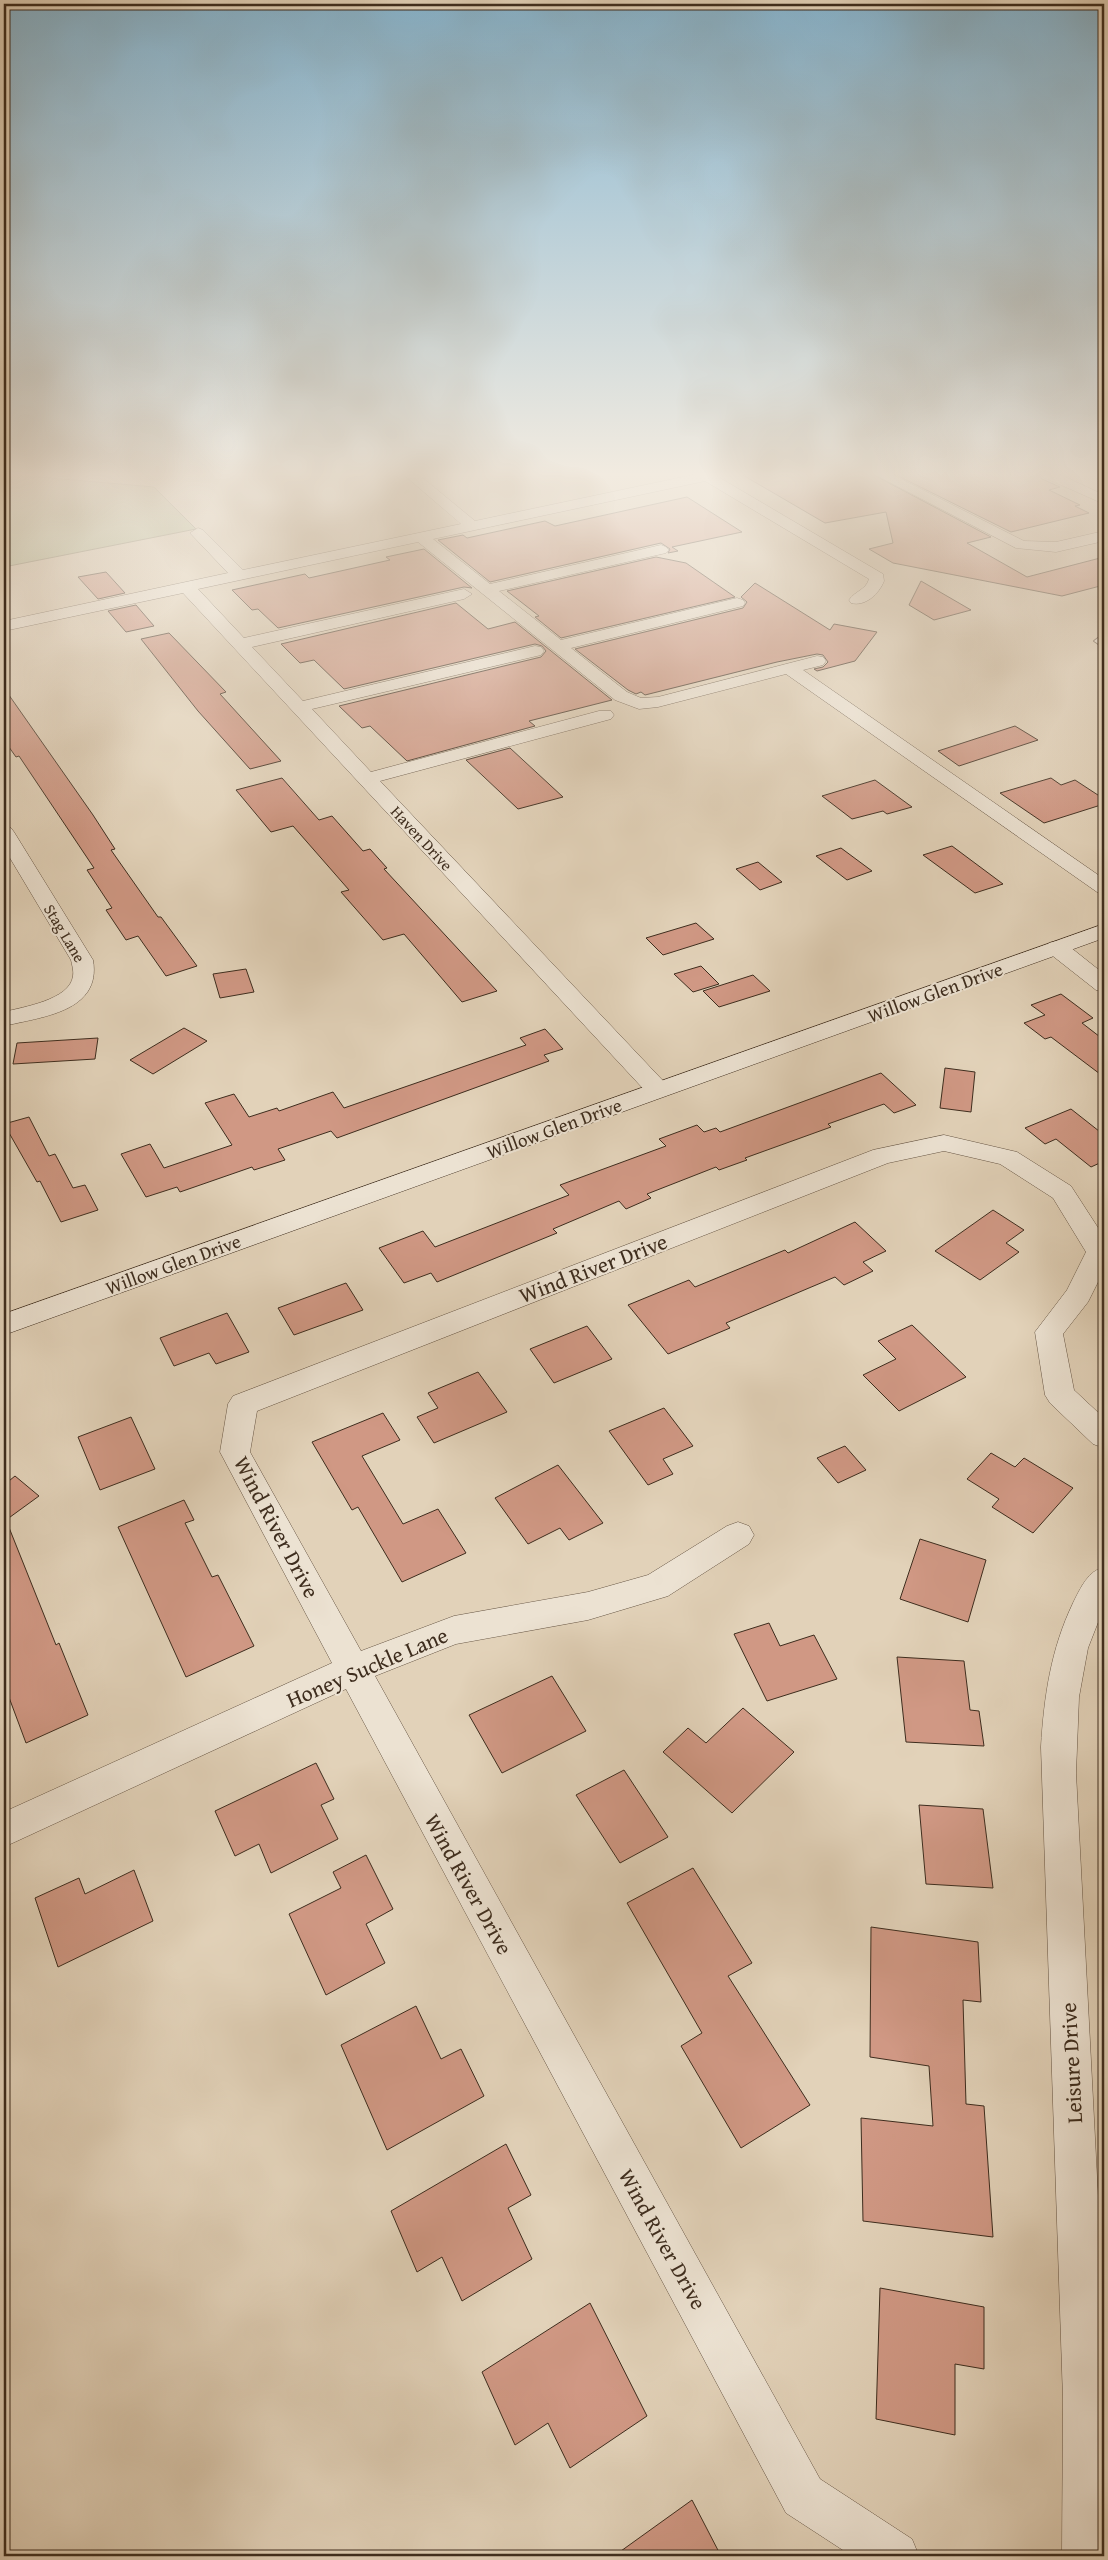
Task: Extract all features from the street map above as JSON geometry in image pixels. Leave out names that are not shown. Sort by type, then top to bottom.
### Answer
[{"type":"street","points":[[4,626],[152,593]]},
{"type":"street","name":"Haven Drive","points":[[193,593],[658,1090]]},
{"type":"street","points":[[493,593],[621,696],[639,704],[658,702],[817,661]]},
{"type":"street","points":[[857,600],[867,593]]},
{"type":"street","points":[[241,644],[464,594]]},
{"type":"street","points":[[558,646],[737,603]]},
{"type":"street","points":[[299,707],[535,651]]},
{"type":"street","points":[[789,668],[1104,888]]},
{"type":"street","points":[[366,779],[605,715]]},
{"type":"street","name":"Stag Lane","points":[[4,832],[82,960],[87,972],[85,983],[76,994],[62,1002],[4,1019]]},
{"type":"street","name":"Willow Glen Drive","points":[[4,1325],[1104,931]]},
{"type":"street","points":[[1057,948],[1104,985]]},
{"type":"street","name":"Wind River Drive","points":[[894,2556],[803,2496],[235,1452],[243,1404],[882,1156],[944,1143],[1008,1158],[1062,1192],[1100,1252],[1078,1295],[1049,1332],[1060,1395],[1104,1436]]},
{"type":"street","name":"Honey Suckle Lane","points":[[4,1830],[352,1670],[454,1630],[588,1606],[657,1586],[738,1535]]},
{"type":"street","name":"Leisure Drive","points":[[1086,2556],[1086,2399],[1058,1773],[1058,1728],[1064,1672],[1076,1630],[1094,1593],[1104,1580]]},
{"type":"building","points":[[93,593],[123,593],[98,599]]},
{"type":"building","points":[[235,593],[435,593],[278,628],[258,609],[252,610]]},
{"type":"building","points":[[510,593],[730,593],[735,597],[561,638],[535,617],[539,616]]},
{"type":"building","points":[[745,593],[772,593],[830,630],[834,624],[877,632],[855,661],[817,671],[814,669],[823,667],[828,662],[823,655],[817,654],[645,695],[641,692],[636,694],[628,690],[575,649],[743,608],[747,602],[741,597]]},
{"type":"building","points":[[915,593],[942,593],[971,610],[934,620],[909,605]]},
{"type":"building","points":[[1049,593],[1072,593],[1062,596]]},
{"type":"building","points":[[456,603],[488,629],[515,622],[612,700],[529,721],[535,726],[407,761],[370,726],[362,728],[339,706],[541,657],[546,651],[542,646],[535,644],[344,689],[314,660],[300,663],[281,644]]},
{"type":"building","points":[[136,605],[154,626],[126,632],[108,611]]},
{"type":"building","points":[[169,633],[226,692],[220,694],[281,761],[250,769],[198,711],[141,639]]},
{"type":"building","points":[[4,688],[93,815],[115,849],[111,850],[158,917],[161,917],[197,966],[166,976],[138,936],[126,940],[106,910],[112,908],[87,870],[94,868],[19,756],[16,757],[4,740]]},
{"type":"building","points":[[1015,726],[1038,740],[959,766],[938,751]]},
{"type":"building","points":[[510,748],[563,797],[518,809],[466,760]]},
{"type":"building","points":[[282,778],[319,820],[332,816],[363,851],[370,849],[387,868],[384,869],[497,991],[462,1002],[404,934],[383,940],[341,892],[349,890],[293,826],[271,832],[236,790]]},
{"type":"building","points":[[1051,778],[1061,785],[1075,780],[1104,799],[1104,804],[1044,823],[1000,793]]},
{"type":"building","points":[[875,780],[912,807],[887,814],[883,811],[852,819],[822,796]]},
{"type":"building","points":[[952,846],[1003,884],[975,893],[923,855]]},
{"type":"building","points":[[841,848],[872,871],[847,880],[816,856]]},
{"type":"building","points":[[758,862],[782,882],[760,890],[736,869]]},
{"type":"building","points":[[696,923],[714,939],[663,955],[646,938]]},
{"type":"building","points":[[701,966],[719,984],[693,992],[674,974]]},
{"type":"building","points":[[246,969],[254,992],[220,998],[213,974]]},
{"type":"building","points":[[753,975],[770,991],[719,1007],[703,991]]},
{"type":"building","points":[[1061,994],[1093,1018],[1082,1023],[1104,1040],[1104,1077],[1051,1037],[1045,1039],[1024,1023],[1045,1015],[1031,1005]]},
{"type":"building","points":[[184,1028],[207,1041],[153,1074],[130,1060]]},
{"type":"building","points":[[545,1029],[563,1049],[544,1055],[549,1061],[337,1138],[331,1131],[278,1149],[285,1160],[254,1170],[252,1167],[180,1192],[177,1187],[146,1197],[121,1154],[150,1144],[164,1168],[232,1145],[205,1103],[234,1094],[249,1117],[277,1108],[279,1111],[333,1092],[344,1108],[526,1045],[520,1038]]},
{"type":"building","points":[[98,1038],[95,1059],[13,1064],[17,1043]]},
{"type":"building","points":[[945,1068],[975,1072],[971,1112],[940,1108]]},
{"type":"building","points":[[881,1073],[916,1105],[894,1113],[884,1104],[828,1124],[831,1127],[745,1158],[747,1160],[719,1170],[716,1167],[647,1194],[651,1198],[626,1209],[619,1201],[553,1229],[557,1233],[437,1282],[431,1273],[404,1283],[379,1248],[423,1231],[435,1247],[569,1195],[560,1185],[666,1146],[659,1139],[697,1125],[704,1132],[716,1128],[720,1132]]},
{"type":"building","points":[[1071,1109],[1104,1135],[1104,1161],[1091,1167],[1056,1139],[1045,1144],[1025,1128]]},
{"type":"building","points":[[29,1117],[49,1156],[55,1154],[73,1188],[85,1185],[98,1210],[61,1222],[40,1181],[37,1182],[4,1124]]},
{"type":"building","points":[[993,1210],[1024,1230],[1006,1243],[1019,1252],[980,1280],[935,1251]]},
{"type":"building","points":[[855,1222],[886,1251],[863,1262],[873,1271],[844,1285],[835,1277],[726,1323],[730,1328],[668,1354],[628,1305],[689,1280],[695,1287],[785,1250],[788,1253]]},
{"type":"building","points":[[346,1283],[363,1310],[294,1335],[278,1308]]},
{"type":"building","points":[[227,1313],[249,1352],[216,1364],[209,1353],[174,1366],[160,1338]]},
{"type":"building","points":[[912,1325],[966,1377],[899,1411],[863,1375],[896,1359],[878,1341]]},
{"type":"building","points":[[587,1326],[612,1359],[554,1383],[530,1349]]},
{"type":"building","points":[[478,1372],[507,1412],[434,1443],[417,1417],[438,1408],[428,1393]]},
{"type":"building","points":[[664,1408],[693,1446],[663,1459],[673,1474],[648,1485],[609,1431]]},
{"type":"building","points":[[383,1413],[400,1440],[362,1456],[403,1524],[438,1509],[466,1553],[402,1582],[358,1507],[352,1510],[312,1442]]},
{"type":"building","points":[[131,1417],[155,1469],[100,1490],[78,1437]]},
{"type":"building","points":[[845,1446],[866,1470],[838,1483],[817,1458]]},
{"type":"building","points":[[991,1453],[1015,1467],[1024,1458],[1073,1488],[1033,1533],[992,1507],[999,1499],[967,1479]]},
{"type":"building","points":[[558,1465],[603,1523],[569,1540],[560,1528],[528,1544],[495,1498]]},
{"type":"building","points":[[15,1476],[39,1496],[6,1520],[56,1645],[59,1643],[88,1715],[26,1743],[4,1684],[4,1485]]},
{"type":"building","points":[[184,1500],[194,1520],[185,1523],[212,1577],[218,1575],[254,1646],[186,1677],[118,1527]]},
{"type":"building","points":[[920,1539],[986,1560],[968,1622],[900,1599]]},
{"type":"building","points":[[769,1623],[780,1646],[814,1635],[837,1679],[767,1701],[734,1634]]},
{"type":"building","points":[[897,1657],[964,1661],[970,1710],[979,1711],[984,1746],[906,1742]]},
{"type":"building","points":[[552,1676],[586,1731],[502,1773],[469,1715]]},
{"type":"building","points":[[743,1708],[794,1752],[732,1813],[663,1752],[688,1728],[706,1743]]},
{"type":"building","points":[[316,1763],[334,1799],[321,1805],[338,1839],[271,1873],[259,1844],[235,1856],[215,1811]]},
{"type":"building","points":[[624,1770],[668,1837],[620,1863],[576,1795]]},
{"type":"building","points":[[919,1805],[983,1809],[993,1888],[926,1884]]},
{"type":"building","points":[[366,1855],[393,1909],[366,1924],[385,1963],[326,1995],[289,1914],[341,1888],[333,1872]]},
{"type":"building","points":[[693,1868],[752,1963],[728,1976],[810,2105],[741,2148],[681,2046],[702,2033],[627,1903]]},
{"type":"building","points":[[134,1870],[153,1921],[58,1967],[35,1898],[79,1878],[85,1894]]},
{"type":"building","points":[[871,1927],[978,1942],[981,2002],[963,2000],[966,2104],[984,2106],[993,2237],[863,2221],[861,2118],[933,2126],[929,2066],[870,2057]]},
{"type":"building","points":[[416,2006],[441,2059],[461,2049],[484,2096],[387,2150],[341,2045]]},
{"type":"building","points":[[506,2144],[531,2195],[508,2208],[532,2259],[462,2301],[442,2257],[417,2272],[391,2211]]},
{"type":"building","points":[[880,2288],[984,2307],[984,2369],[955,2364],[955,2435],[876,2419]]},
{"type":"building","points":[[590,2303],[647,2416],[570,2468],[548,2423],[515,2445],[482,2372]]},
{"type":"building","points":[[692,2500],[721,2556],[614,2556]]}]
